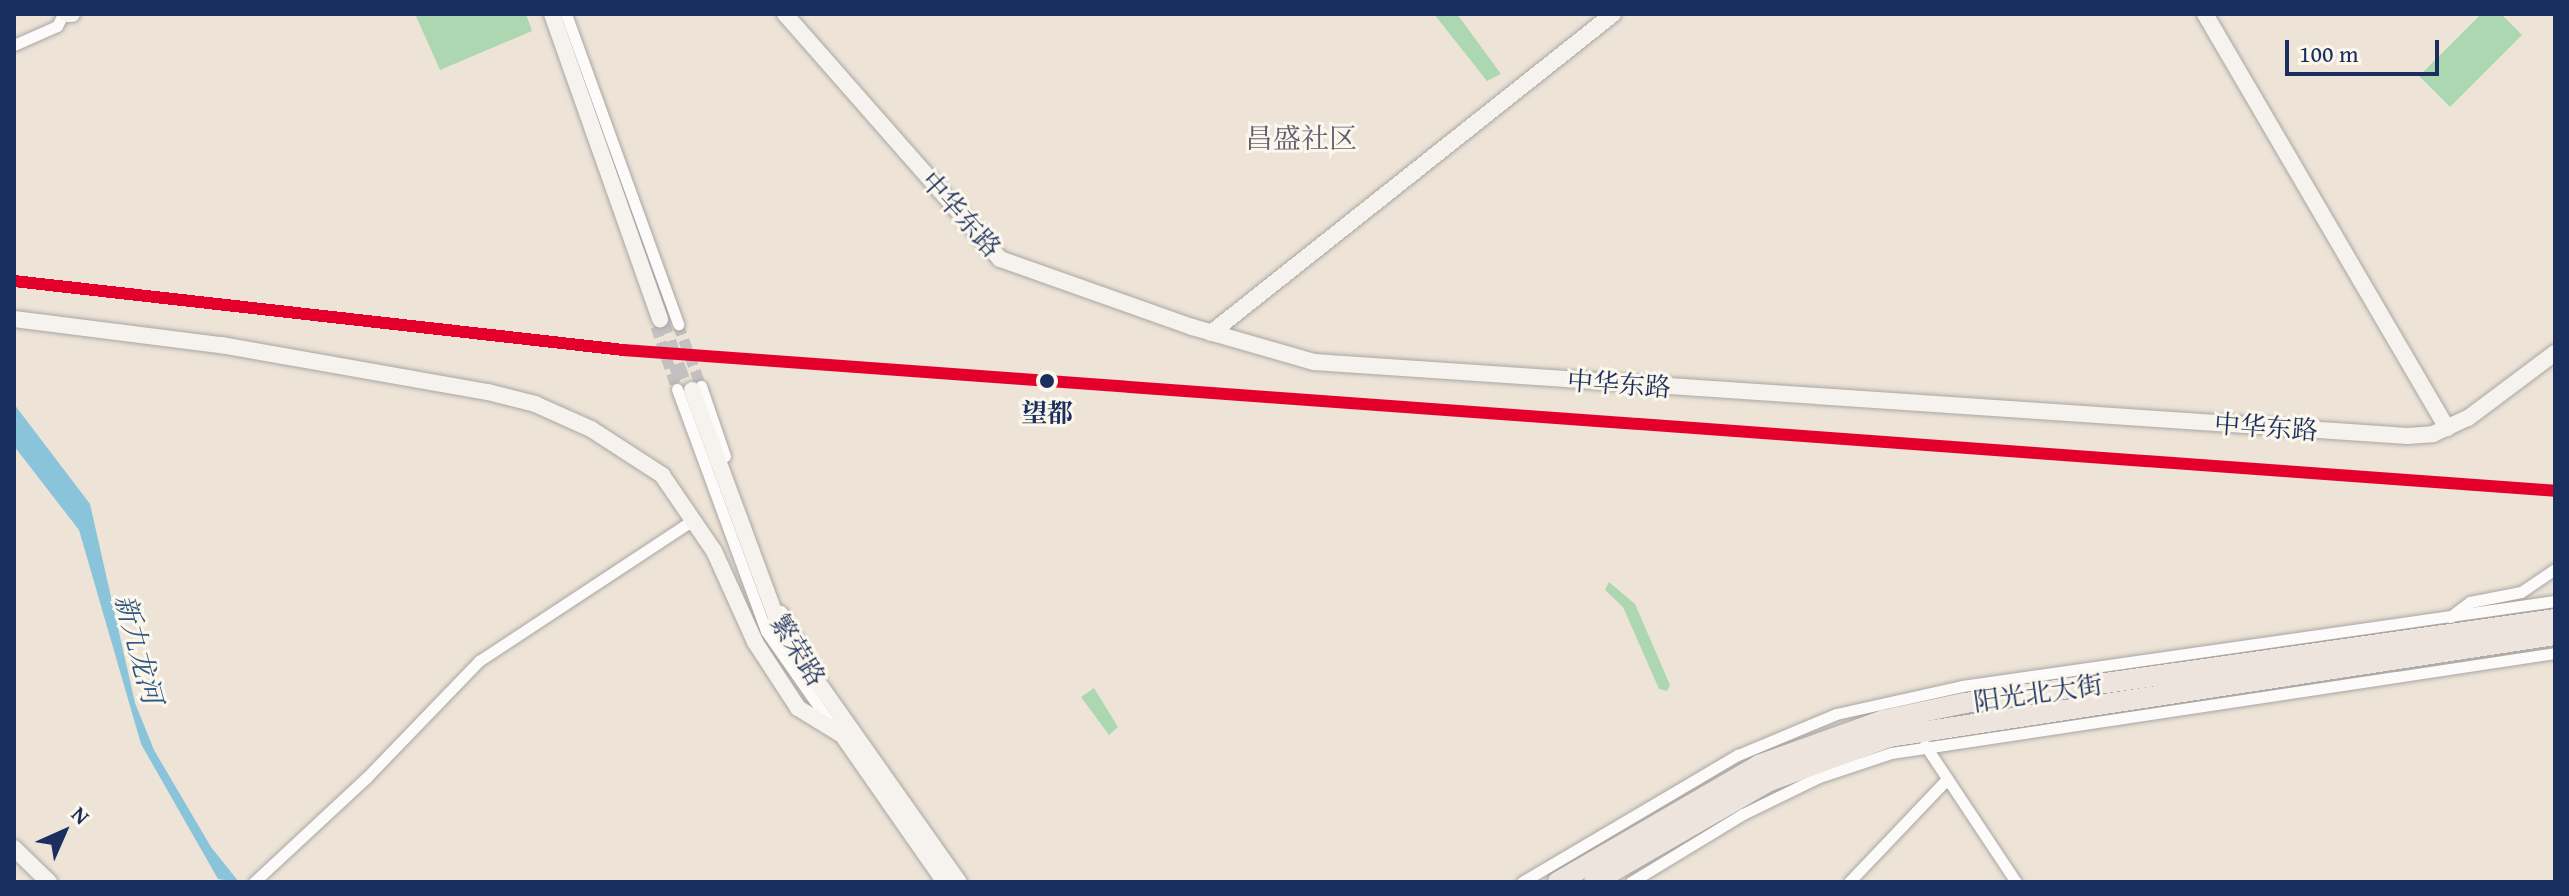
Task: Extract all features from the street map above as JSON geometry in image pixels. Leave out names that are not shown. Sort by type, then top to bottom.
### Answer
[{"type":"highway","name":"阳光北大街","points":[[1558,882],[1728,781],[1801,747],[1884,720],[1965,703],[2447,625],[2555,619]]},
{"type":"highway","name":"阳光北大街","points":[[1594,882],[1767,782],[1842,751],[2555,635]]},
{"type":"street","points":[[14,45],[57,26],[67,14]]},
{"type":"street","points":[[544,14],[665,322]]},
{"type":"street","points":[[552,14],[665,322]]},
{"type":"street","points":[[558,14],[665,322]]},
{"type":"street","points":[[566,14],[665,322]]},
{"type":"street","name":"中华东路","points":[[785,14],[1000,259],[1211,333],[1335,365],[2407,436],[2447,428],[2493,402],[2555,353]]},
{"type":"street","points":[[1211,333],[1613,14]]},
{"type":"street","points":[[2205,14],[2447,428]]},
{"type":"street","points":[[14,319],[221,345],[535,404],[641,457],[662,475],[714,551],[755,642],[798,708],[842,735]]},
{"type":"street","name":"繁荣路","points":[[945,882],[842,735],[767,614],[689,389],[772,612],[794,652],[959,882]]},
{"type":"street","points":[[254,882],[366,778],[473,666],[693,520]]},
{"type":"street","points":[[2447,625],[2470,602],[2521,592],[2555,569]]},
{"type":"street","points":[[1522,882],[1738,755],[1836,714],[1962,686],[2447,625],[2555,601]]},
{"type":"street","points":[[1631,882],[1743,814],[1819,777],[1891,753],[1922,739],[2555,653]]},
{"type":"street","points":[[1922,739],[2016,882]]},
{"type":"street","points":[[1849,882],[1947,779]]},
{"type":"street","points":[[14,848],[49,882]]},
{"type":"green space","points":[[415,14],[526,14],[532,31],[440,70]]},
{"type":"green space","points":[[1434,14],[1457,14],[1501,74],[1487,81]]},
{"type":"green space","points":[[2481,14],[2501,14],[2522,35],[2450,107],[2419,76]]},
{"type":"green space","points":[[1609,582],[1635,604],[1670,685],[1667,691],[1659,689],[1623,607],[1605,590]]},
{"type":"green space","points":[[1094,688],[1118,727],[1109,735],[1081,697]]},
{"type":"water","points":[[14,404],[90,504],[135,703],[154,750],[211,847],[239,882],[218,879],[141,744],[79,530],[14,446]]},
{"type":"tunnel","points":[[660,319],[686,391]]},
{"type":"tunnel","points":[[678,324],[701,386]]},
{"type":"tunnel","points":[[656,326],[677,389]]},
{"type":"transit line","points":[[14,281],[623,350],[2555,491]]},
{"type":"place","name":"望都","points":[[1047,381]]},
{"type":"district","name":"昌盛社区","points":[[1301,138]]},
{"type":"water label","name":"新九龙河","points":[[139,649]]}]
